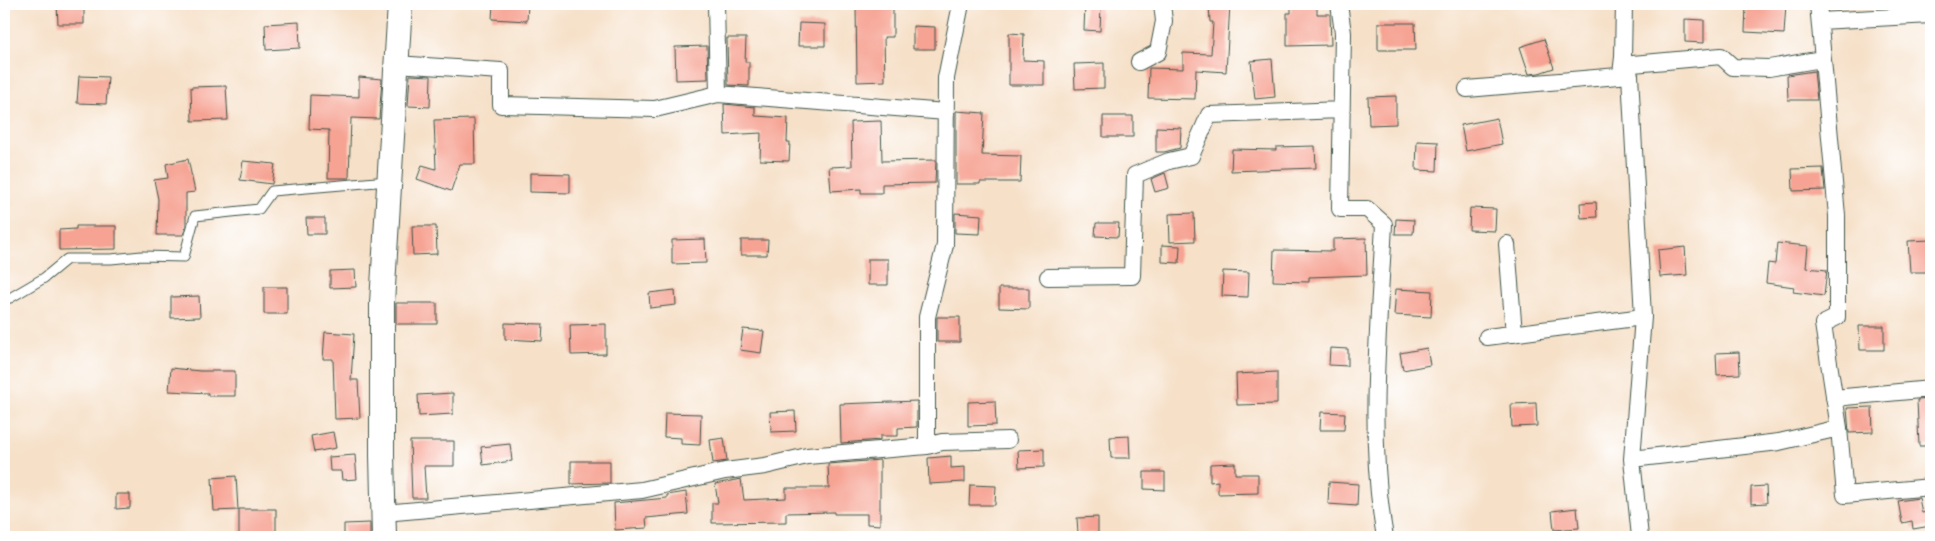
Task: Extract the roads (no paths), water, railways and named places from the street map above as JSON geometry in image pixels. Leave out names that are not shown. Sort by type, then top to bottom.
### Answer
[{"type":"street","points":[[384,537],[382,303],[400,4]]},
{"type":"street","points":[[716,4],[718,94]]},
{"type":"street","points":[[927,446],[927,317],[946,245],[946,78],[961,4]]},
{"type":"street","points":[[1138,62],[1158,52],[1164,21],[1162,4]]},
{"type":"street","points":[[1339,4],[1343,33],[1340,209],[1367,209],[1384,224],[1376,404],[1379,503],[1385,537]]},
{"type":"street","points":[[1621,70],[1624,4]]},
{"type":"street","points":[[1818,4],[1837,216],[1837,317],[1824,324],[1839,428],[1845,495],[1931,487]]},
{"type":"street","points":[[1820,21],[1931,15]]},
{"type":"street","points":[[1467,89],[1721,56],[1733,67],[1769,68],[1822,59]]},
{"type":"street","points":[[396,64],[501,71],[501,105],[655,109],[718,94],[946,112]]},
{"type":"street","points":[[1621,70],[1630,75],[1643,317],[1632,459],[1640,537]]},
{"type":"street","points":[[1048,277],[1132,276],[1135,175],[1191,156],[1209,115],[1341,110]]},
{"type":"street","points":[[1507,244],[1514,334]]},
{"type":"street","points":[[1487,337],[1643,317]]},
{"type":"street","points":[[1834,398],[1931,389]]},
{"type":"street","points":[[1632,459],[1779,442],[1839,428]]},
{"type":"street","points":[[384,513],[642,490],[725,471],[765,466],[807,456],[927,446],[942,442],[1008,440]]},
{"type":"lane","points":[[4,299],[10,298],[44,278],[68,259],[111,259],[142,256],[184,257],[195,216],[259,209],[272,191],[388,181]]}]
